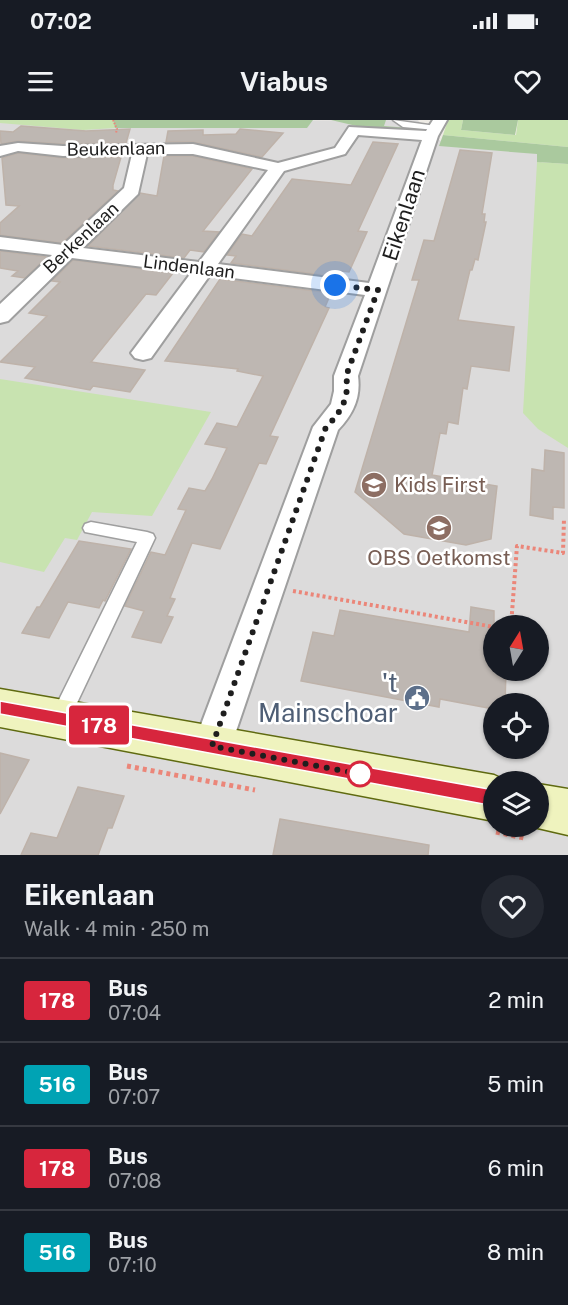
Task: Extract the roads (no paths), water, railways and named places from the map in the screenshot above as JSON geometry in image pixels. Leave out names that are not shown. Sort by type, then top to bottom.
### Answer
[{"type":"main road","points":[[0,708],[483,796]]},
{"type":"main road","points":[[549,809],[568,812]]},
{"type":"street","name":"Beukenlaan","points":[[0,151],[18,147],[63,151],[193,149],[278,168],[340,151],[354,130],[436,128]]},
{"type":"street","name":"Eikenlaan","points":[[212,746],[326,427],[339,414],[349,388],[346,376],[387,266],[391,246],[436,128]]},
{"type":"street","points":[[231,157],[241,144]]},
{"type":"street","name":"Berkenlaan","points":[[0,316],[132,190],[141,149]]},
{"type":"street","points":[[143,354],[278,168]]},
{"type":"street","name":"Lindenlaan","points":[[0,243],[378,290]]},
{"type":"lane","points":[[397,120],[403,125],[436,128]]},
{"type":"lane","points":[[60,718],[147,537],[91,528]]},
{"type":"place","name":"Kids First","points":[[374,485]]},
{"type":"place","name":"OBS Oetkomst","points":[[439,528]]},
{"type":"place","name":"'t Mainschoar","points":[[417,698]]}]
